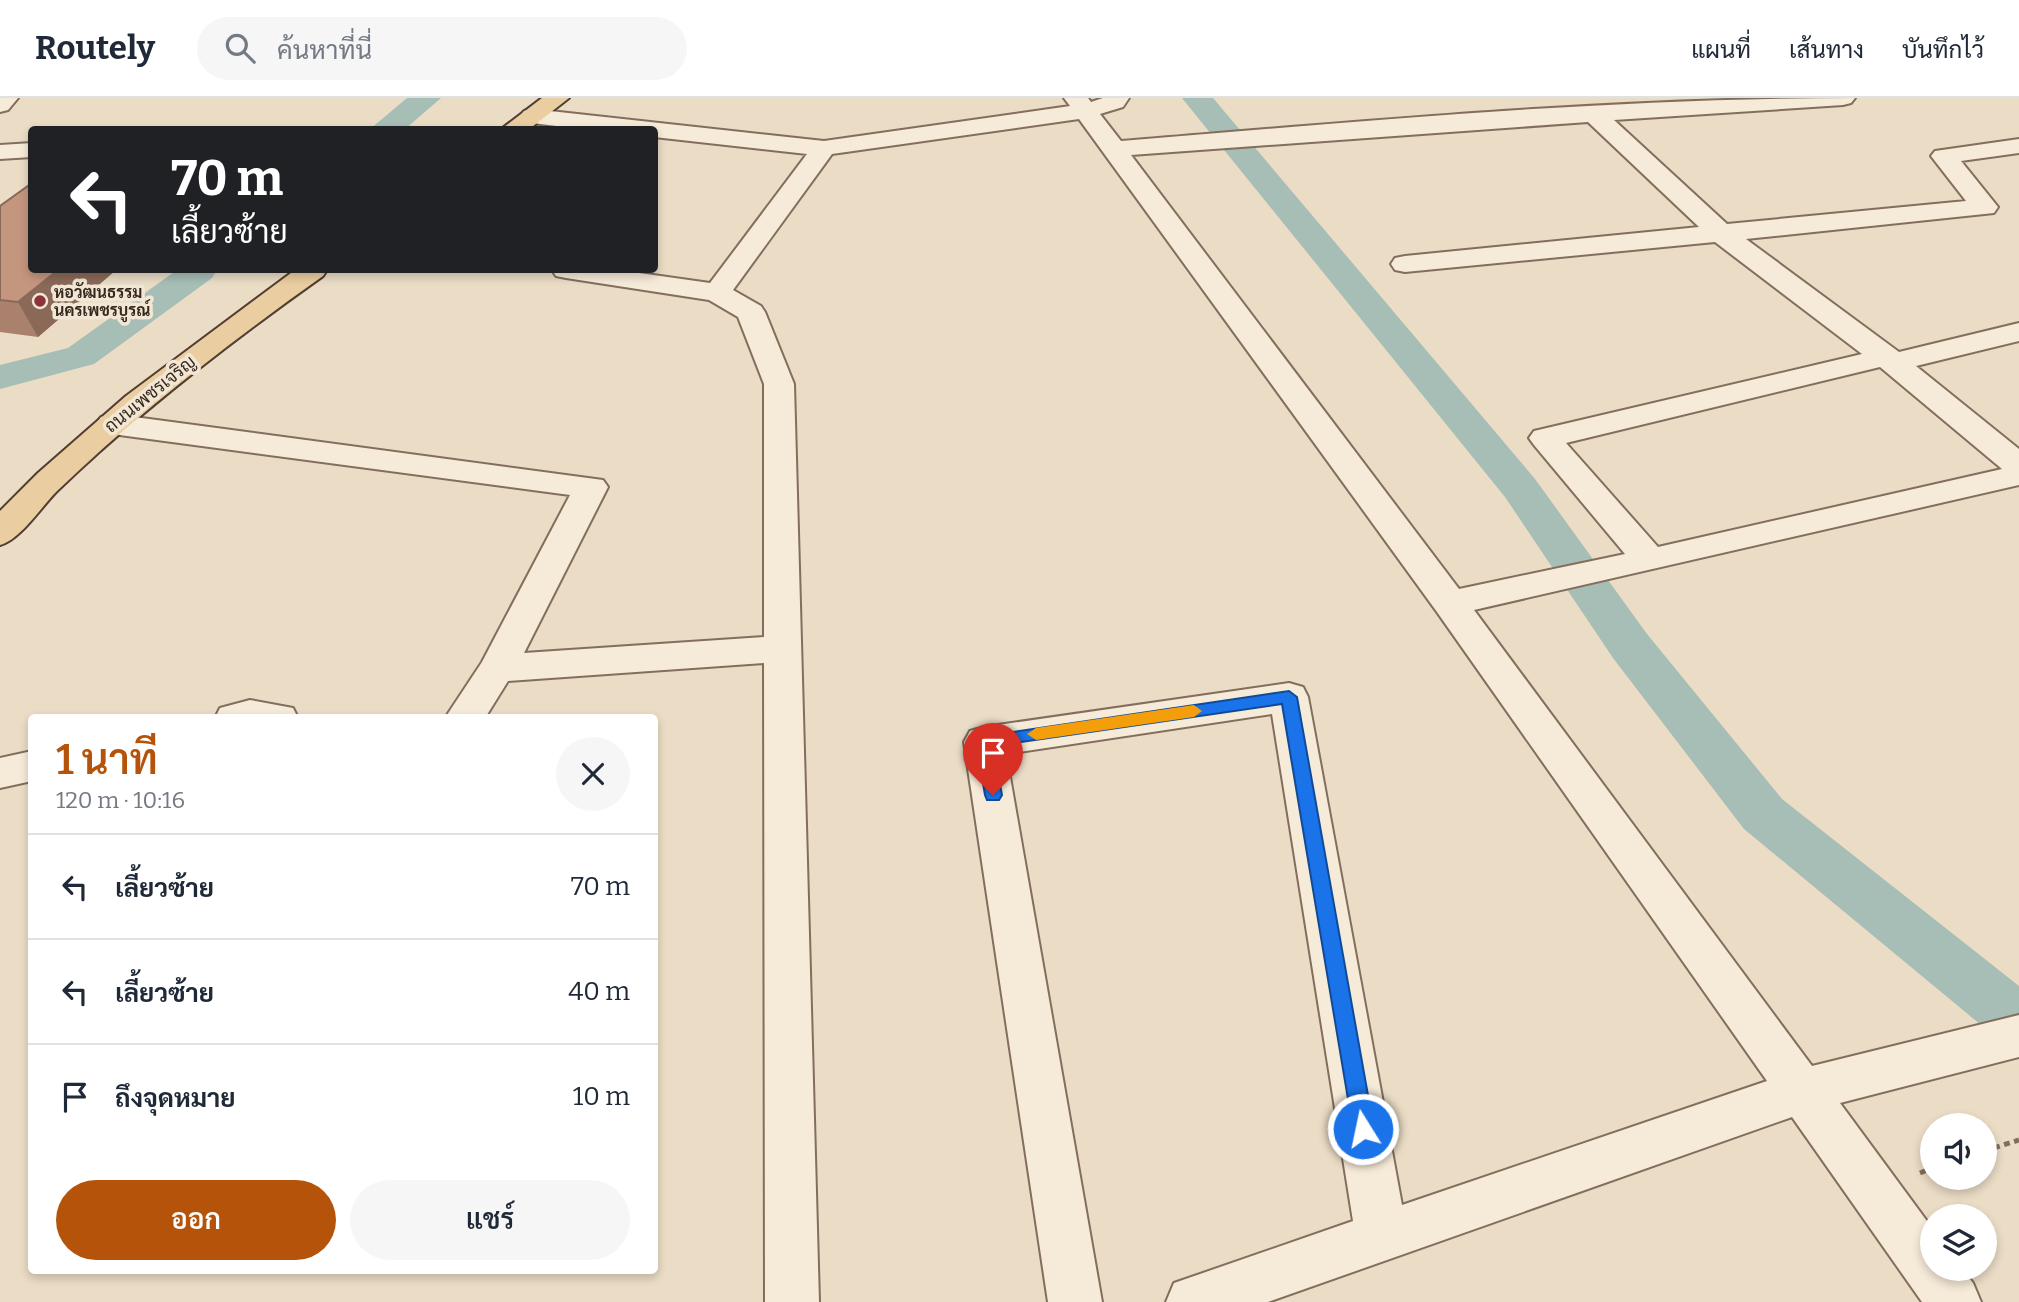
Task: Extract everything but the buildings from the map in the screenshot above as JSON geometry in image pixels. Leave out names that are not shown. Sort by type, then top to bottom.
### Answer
[{"type":"main road","points":[[522,123],[557,98]]},
{"type":"main road","name":"ถนนเพชรเจริญ","points":[[0,534],[18,508],[112,424],[255,310],[309,273]]},
{"type":"street","points":[[0,105],[6,98]]},
{"type":"street","points":[[1115,149],[1306,133],[1779,100],[1843,98]]},
{"type":"street","points":[[658,134],[824,148],[1093,102],[1115,149],[1466,600],[1802,1091],[1954,1302]]},
{"type":"street","points":[[1592,113],[1721,233],[1889,360],[2019,466]]},
{"type":"street","points":[[522,123],[558,126]]},
{"type":"street","points":[[1405,264],[1984,207],[1944,156],[2019,146]]},
{"type":"street","points":[[717,293],[824,148]]},
{"type":"street","points":[[0,152],[28,150]]},
{"type":"street","points":[[586,273],[717,293],[751,312],[779,384],[792,1302]]},
{"type":"street","points":[[1641,562],[1545,438],[2019,332]]},
{"type":"street","points":[[112,424],[591,487],[497,668],[467,714]]},
{"type":"street","points":[[1466,600],[2019,475]]},
{"type":"street","points":[[497,668],[783,649]]},
{"type":"street","points":[[1075,1302],[984,742],[1289,697],[1382,1238]]},
{"type":"street","points":[[0,773],[28,767]]},
{"type":"street","points":[[1193,1302],[1802,1091],[2019,1036]]},
{"type":"path","points":[[1997,1147],[2019,1140]]},
{"type":"waterway","points":[[389,126],[426,98]]},
{"type":"waterway","points":[[1197,98],[1520,488],[1630,646],[1763,814],[2019,1021]]},
{"type":"waterway","points":[[0,377],[81,356],[195,273]]},
{"type":"slow traffic","points":[[1036,734],[1194,711]]},
{"type":"place","name":"หอวัฒนธรรม นครเพชรบูรณ์","points":[[40,301]]},
{"type":"route","points":[[993,795],[984,742],[1289,697],[1363,1129]]}]
